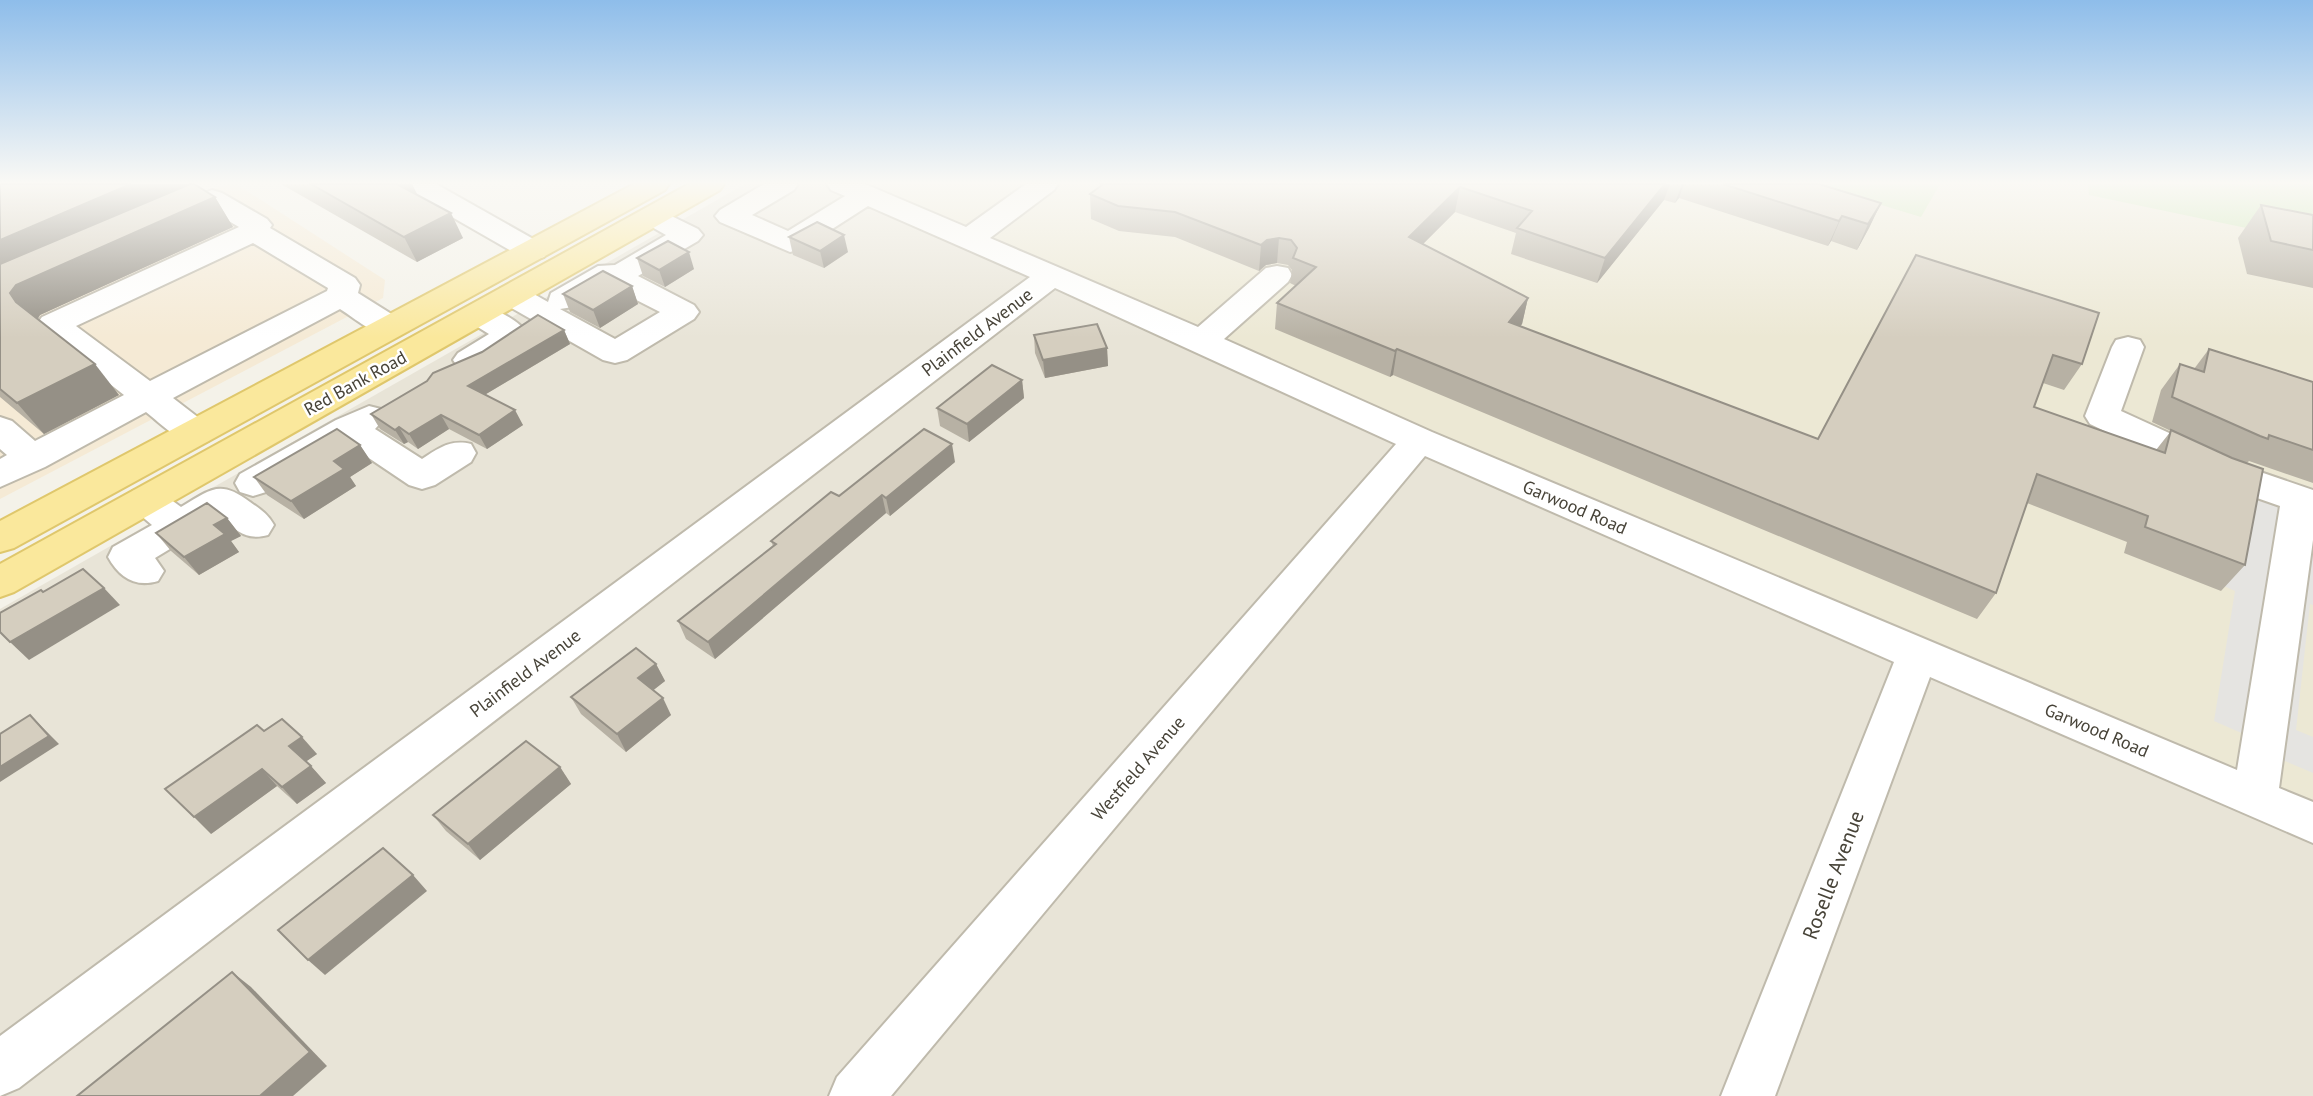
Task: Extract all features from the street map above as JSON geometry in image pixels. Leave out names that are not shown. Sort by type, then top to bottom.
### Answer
[{"type":"main road","name":"Red Bank Road","points":[[2,534],[196,433],[533,251],[575,235]]},
{"type":"main road","name":"Red Bank Road","points":[[0,582],[479,314],[604,235]]},
{"type":"street","points":[[196,433],[53,324],[245,235]]},
{"type":"street","points":[[0,474],[341,296],[344,285],[261,235]]},
{"type":"street","points":[[505,235],[533,251]]},
{"type":"street","points":[[645,235],[647,258]]},
{"type":"street","points":[[615,276],[688,235]]},
{"type":"street","points":[[773,235],[790,243],[800,235]]},
{"type":"street","name":"Garwood Road","points":[[960,235],[1419,440],[2313,823]]},
{"type":"street","points":[[460,366],[528,324],[609,273],[682,312],[615,353],[528,324],[479,314]]},
{"type":"street","points":[[1202,341],[1277,275]]},
{"type":"street","name":"Plainfield Avenue","points":[[0,1069],[1050,277]]},
{"type":"street","points":[[512,295],[528,324]]},
{"type":"street","points":[[341,296],[390,327]]},
{"type":"street","points":[[2127,346],[2102,416],[2224,473],[2300,499],[2255,798]]},
{"type":"street","points":[[336,394],[359,423],[422,476],[458,453]]},
{"type":"street","points":[[253,483],[401,398]]},
{"type":"street","points":[[0,429],[32,458]]},
{"type":"street","name":"Westfield Avenue","points":[[856,1096],[1419,440]]},
{"type":"street","points":[[146,500],[180,526]]},
{"type":"street","points":[[144,571],[127,557],[222,500],[256,525]]},
{"type":"street","name":"Roselle Avenue","points":[[1748,1096],[1918,654]]},
{"type":"shaded area","points":[[104,235],[315,235],[385,280],[383,298],[0,499],[0,281]]},
{"type":"shaded area","points":[[655,235],[959,235],[2313,817],[2313,1096],[0,1096],[0,609]]},
{"type":"shaded area","points":[[959,235],[2313,235],[2313,823]]},
{"type":"shaded area","points":[[2236,462],[2313,488],[2313,605],[2310,604],[2296,730],[2313,737],[2313,773],[2245,744],[2246,735],[2214,721],[2235,591],[2215,582]]},
{"type":"green space","points":[[2280,235],[2313,235],[2313,242]]},
{"type":"building","points":[[69,235],[129,235],[16,285],[10,293],[16,302],[95,364],[17,403],[0,389],[0,264]]},
{"type":"building","points":[[792,235],[844,235],[820,251],[789,237]]},
{"type":"building","points":[[1235,235],[1411,235],[1409,237],[1528,298],[1509,322],[1818,439],[1916,255],[2099,313],[2082,364],[2053,355],[2034,407],[2165,453],[2171,430],[2263,469],[2245,565],[2145,527],[2148,516],[2037,474],[1996,593],[1397,349],[1395,351],[1277,303],[1316,267],[1293,258],[1297,248],[1291,240],[1267,240],[1261,245]]},
{"type":"building","points":[[1538,235],[1624,235],[1605,258]]},
{"type":"building","points":[[2269,235],[2313,235],[2313,250],[2271,241]]},
{"type":"building","points":[[668,241],[689,252],[659,270],[637,258]]},
{"type":"building","points":[[603,271],[632,286],[593,310],[563,294]]},
{"type":"building","points":[[538,315],[564,330],[468,386],[515,410],[479,435],[441,415],[409,434],[399,427],[395,430],[371,414],[427,381],[433,373],[482,352]]},
{"type":"building","points":[[1097,324],[1107,348],[1043,360],[1034,335]]},
{"type":"building","points":[[2209,349],[2313,382],[2313,450],[2269,435],[2268,439],[2260,436],[2172,397],[2180,364],[2204,372]]},
{"type":"building","points":[[992,365],[1022,380],[967,424],[937,408]]},
{"type":"building","points":[[337,429],[360,445],[334,461],[344,469],[291,501],[254,477]]},
{"type":"building","points":[[924,429],[952,444],[886,498],[882,495],[708,642],[678,621],[776,544],[771,541],[831,492],[839,496]]},
{"type":"building","points":[[207,503],[227,518],[214,525],[225,534],[184,557],[156,533]]},
{"type":"building","points":[[83,569],[104,588],[10,642],[0,632],[0,613]]},
{"type":"building","points":[[636,648],[656,664],[638,678],[663,698],[617,734],[571,697]]},
{"type":"building","points":[[30,715],[49,736],[0,767],[0,734]]},
{"type":"building","points":[[282,719],[302,737],[289,746],[311,766],[282,787],[262,769],[194,817],[165,789],[257,725],[264,731]]},
{"type":"building","points":[[526,741],[560,767],[468,844],[433,815]]},
{"type":"building","points":[[383,848],[413,875],[308,960],[278,930]]},
{"type":"building","points":[[232,972],[310,1052],[262,1096],[77,1096]]}]
